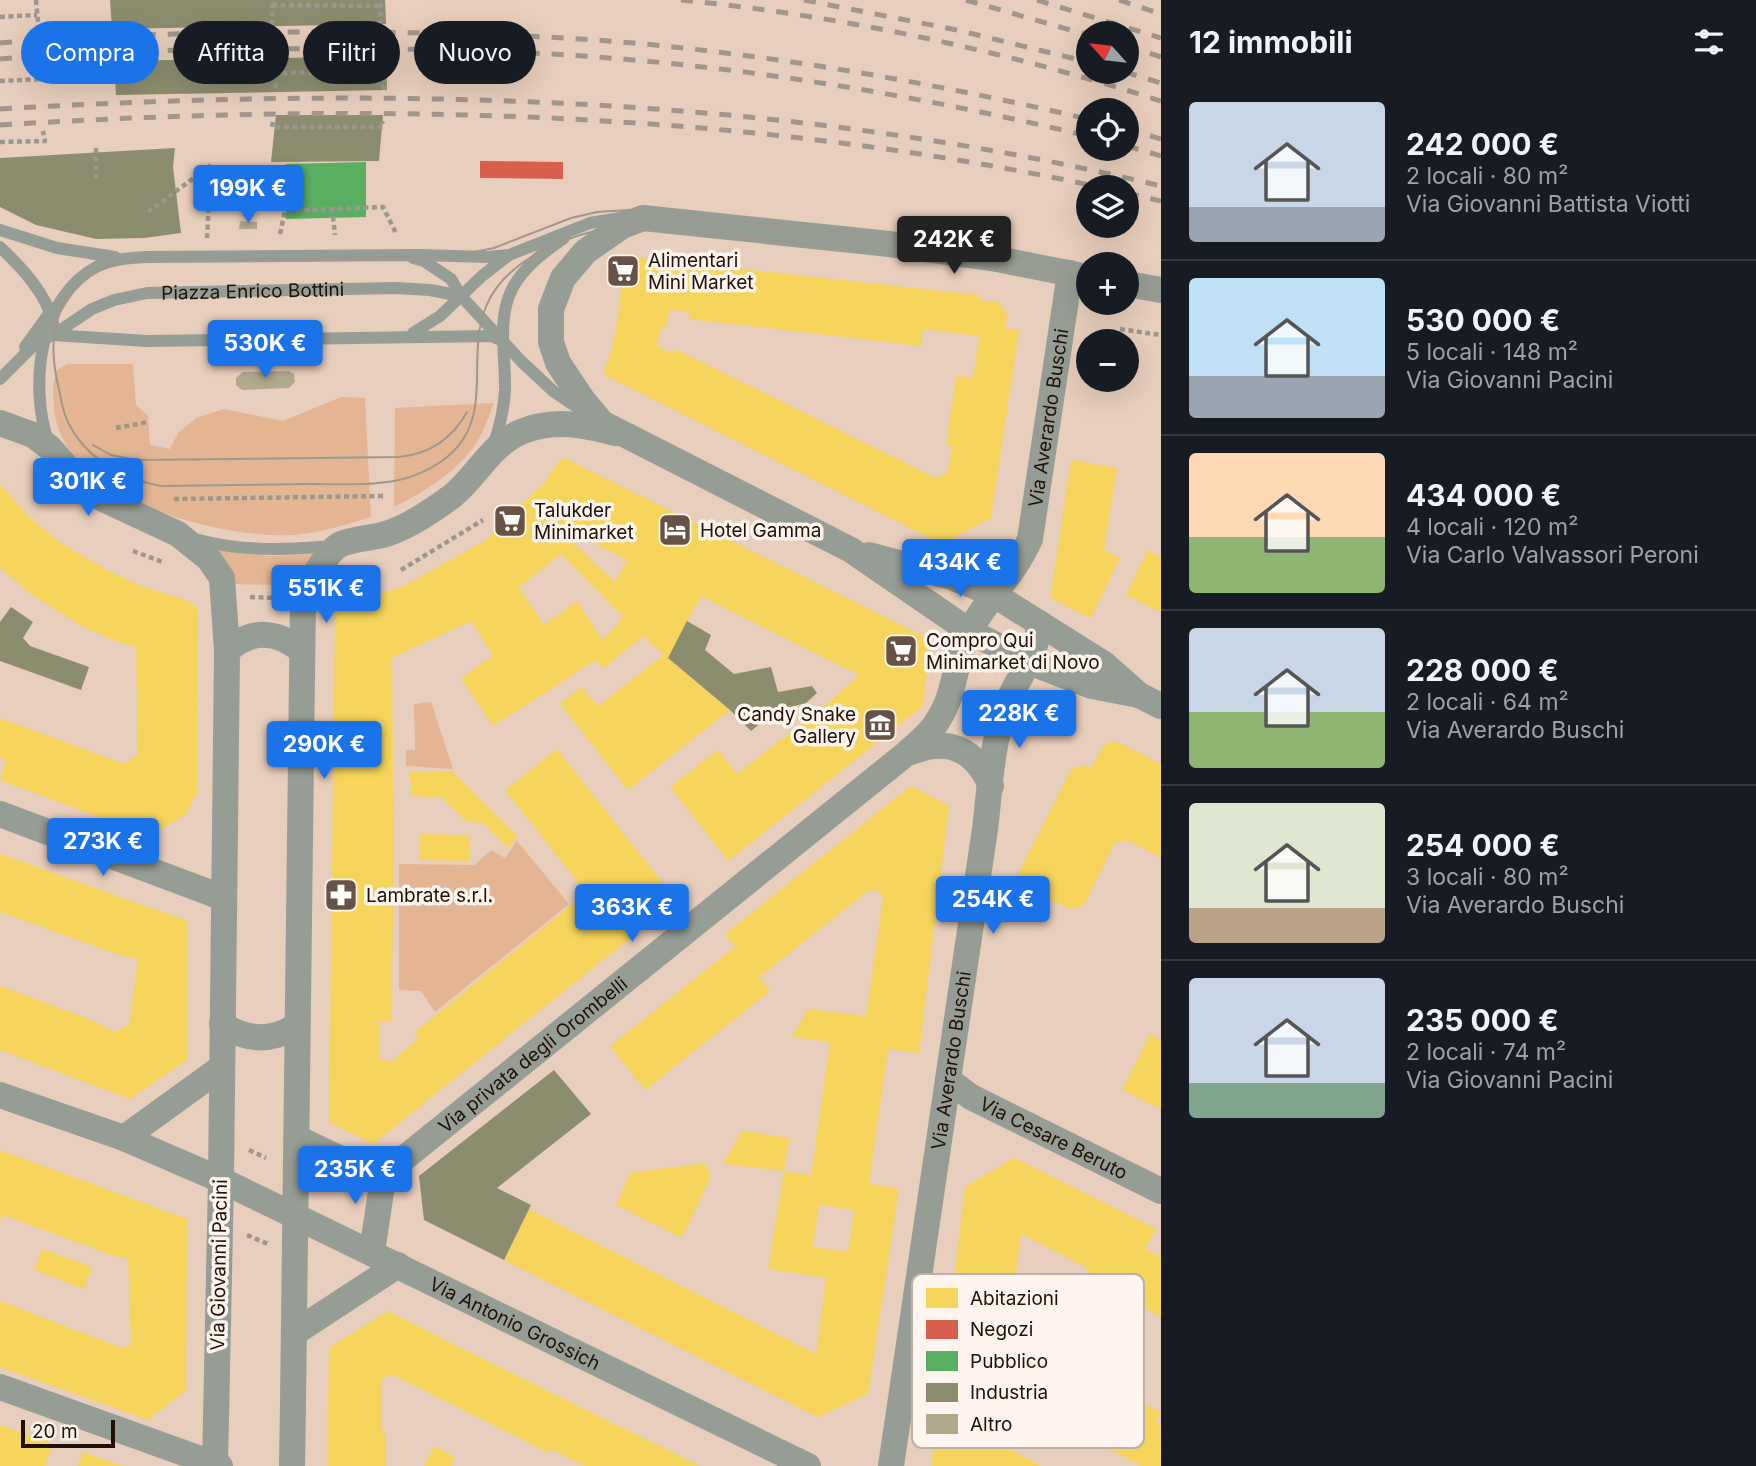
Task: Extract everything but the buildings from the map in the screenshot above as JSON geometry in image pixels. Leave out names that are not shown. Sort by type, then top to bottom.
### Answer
[{"type":"street","points":[[1076,274],[992,258],[889,244],[643,218],[605,236],[585,252],[563,278],[551,309],[551,342],[558,363],[602,423],[851,550],[969,631],[1029,662],[1092,686],[1150,700]]},
{"type":"street","points":[[1139,286],[1161,290]]},
{"type":"street","name":"Via Averardo Buschi","points":[[969,631],[993,594],[1023,556],[1033,527],[1076,291]]},
{"type":"street","points":[[0,423],[33,435],[103,499],[178,534]]},
{"type":"street","points":[[292,1466],[303,598],[319,568],[339,545],[389,534],[414,521],[450,498],[469,482],[492,450],[522,431],[554,423],[588,426],[630,437]]},
{"type":"street","name":"Via Giovanni Pacini","points":[[178,534],[209,559],[222,578],[227,650],[216,1465]]},
{"type":"street","points":[[851,550],[951,577],[993,594],[1104,664],[1150,700]]},
{"type":"street","name":"Via Averardo Buschi","points":[[919,1274],[999,727],[1006,706],[1039,637],[1039,623]]},
{"type":"street","name":"Via privata degli Orombelli","points":[[387,1172],[931,731],[941,717],[969,631]]},
{"type":"street","points":[[227,650],[245,637],[265,634],[285,639],[302,651]]},
{"type":"street","name":"Via privata degli Orombelli","points":[[907,753],[936,746],[956,749],[983,767],[990,786]]},
{"type":"street","points":[[0,814],[223,898]]},
{"type":"street","points":[[222,1024],[239,1034],[258,1039],[279,1035],[296,1026]]},
{"type":"street","points":[[124,1138],[222,1067]]},
{"type":"street","name":"Via Cesare Beruto","points":[[948,1080],[971,1097],[1161,1191]]},
{"type":"street","name":"Via Antonio Grossich","points":[[0,1094],[124,1138],[221,1180],[808,1466]]},
{"type":"street","points":[[297,1138],[364,1170],[387,1172],[382,1185],[372,1252]]},
{"type":"street","points":[[294,1333],[398,1265]]},
{"type":"street","name":"Via Averardo Buschi","points":[[891,1466],[912,1324]]},
{"type":"street","points":[[0,1387],[216,1465]]},
{"type":"lane","points":[[492,450],[501,422],[505,391],[503,341],[506,307],[513,287],[543,253],[580,226],[600,220],[643,218]]},
{"type":"lane","name":"Piazza Enrico Bottini","points":[[3,376],[71,288],[99,266],[118,259],[488,257],[509,255],[580,226]]},
{"type":"lane","points":[[0,230],[75,252],[132,258]]},
{"type":"lane","points":[[0,247],[33,284],[51,316],[50,335],[42,359],[39,399],[50,448]]},
{"type":"lane","name":"Piazza Enrico Bottini","points":[[407,336],[426,327],[509,255]]},
{"type":"lane","name":"Piazza Enrico Bottini","points":[[406,256],[424,261],[442,272],[456,284],[461,296],[553,391],[602,423]]},
{"type":"lane","name":"Piazza Enrico Bottini","points":[[3,376],[29,349],[76,318],[103,303],[147,293],[396,288],[430,290],[461,296]]},
{"type":"lane","points":[[50,335],[147,341],[491,335],[503,341]]},
{"type":"lane","points":[[178,534],[228,547],[264,550],[339,545]]},
{"type":"path","points":[[36,0],[38,21]]},
{"type":"path","points":[[272,21],[272,2],[381,3],[380,21]]},
{"type":"path","points":[[0,17],[37,15]]},
{"type":"path","points":[[0,81],[21,80]]},
{"type":"path","points":[[275,84],[276,91]]},
{"type":"path","points":[[384,84],[384,90]]},
{"type":"path","points":[[272,122],[272,127],[383,127],[382,121]]},
{"type":"path","points":[[0,142],[45,141],[43,131]]},
{"type":"path","points":[[96,148],[96,182]]},
{"type":"path","points":[[148,212],[211,165],[207,238]]},
{"type":"path","points":[[280,235],[285,211],[383,207],[396,233]]},
{"type":"path","points":[[332,208],[335,235]]},
{"type":"path","points":[[1139,332],[1161,335]]},
{"type":"path","points":[[116,428],[148,422]]},
{"type":"path","points":[[170,499],[383,496]]},
{"type":"path","points":[[401,570],[482,520]]},
{"type":"path","points":[[133,551],[166,564]]},
{"type":"path","points":[[351,579],[382,569]]},
{"type":"path","points":[[239,597],[286,598]]},
{"type":"path","points":[[246,1149],[275,1161]]},
{"type":"path","points":[[241,1233],[271,1245]]},
{"type":"shaded area","points":[[67,364],[133,364],[136,405],[148,416],[150,445],[170,449],[178,433],[196,418],[224,409],[283,421],[341,397],[365,398],[371,517],[342,526],[293,535],[261,534],[186,520],[147,507],[112,489],[83,466],[63,439],[54,407],[53,388],[57,370]]},
{"type":"shaded area","points":[[494,403],[480,438],[465,457],[437,482],[394,507],[395,408]]},
{"type":"shaded area","points":[[218,550],[268,556],[316,554],[301,586],[234,584]]},
{"type":"shaded area","points":[[431,702],[453,769],[406,766],[406,750],[415,750],[414,704]]},
{"type":"shaded area","points":[[517,841],[569,904],[435,1012],[421,991],[399,990],[399,864],[475,865],[491,850],[505,858]]},
{"type":"tram line","points":[[1076,268],[921,240],[629,210],[597,212],[571,218],[494,248],[455,256],[146,260],[114,264],[87,277],[65,302],[55,333],[55,367],[64,413],[75,435],[107,465],[133,478],[161,486],[377,483],[405,479],[427,470],[442,461],[464,438],[474,413],[480,327],[490,299],[511,272],[548,248],[585,234],[610,228],[650,227],[938,258],[1076,282]]},
{"type":"tram line","points":[[1139,279],[1161,283]]},
{"type":"tram line","points":[[1139,293],[1161,297]]},
{"type":"tram line","points":[[93,445],[111,455],[136,460],[399,457],[421,453],[439,444],[467,412]]},
{"type":"railway","points":[[681,0],[803,15],[924,38],[1043,66],[1161,101]]},
{"type":"railway","points":[[804,0],[957,30],[1076,59]]},
{"type":"railway","points":[[966,0],[1076,32]]},
{"type":"railway","points":[[1037,0],[1161,38]]},
{"type":"railway","points":[[1119,0],[1161,14]]},
{"type":"railway","points":[[0,43],[146,35],[292,32],[548,37],[691,49],[805,64],[919,83],[1076,116]]},
{"type":"railway","points":[[0,59],[138,51],[241,49],[413,49],[550,54],[686,65],[821,83],[955,107],[1076,133]]},
{"type":"railway","points":[[1139,50],[1161,57]]},
{"type":"railway","points":[[1139,76],[1161,83]]},
{"type":"railway","points":[[0,109],[292,98],[584,104],[729,115],[874,132],[1018,155],[1161,186]]},
{"type":"railway","points":[[0,125],[276,114],[552,118],[690,127],[827,141],[963,161],[1076,183]]},
{"type":"railway","points":[[1139,133],[1161,139]]},
{"type":"railway","points":[[1139,150],[1161,156]]},
{"type":"railway","points":[[1139,196],[1161,201]]},
{"type":"place","name":"Alimentari Mini Market","points":[[623,271]]},
{"type":"place","name":"Talukder Minimarket","points":[[510,521]]},
{"type":"place","name":"Hotel Gamma","points":[[675,530]]},
{"type":"place","name":"Compro Qui Minimarket di Novo","points":[[901,651]]},
{"type":"place","name":"Candy Snake Gallery","points":[[880,725]]},
{"type":"place","name":"Lambrate s.r.l.","points":[[341,895]]}]
